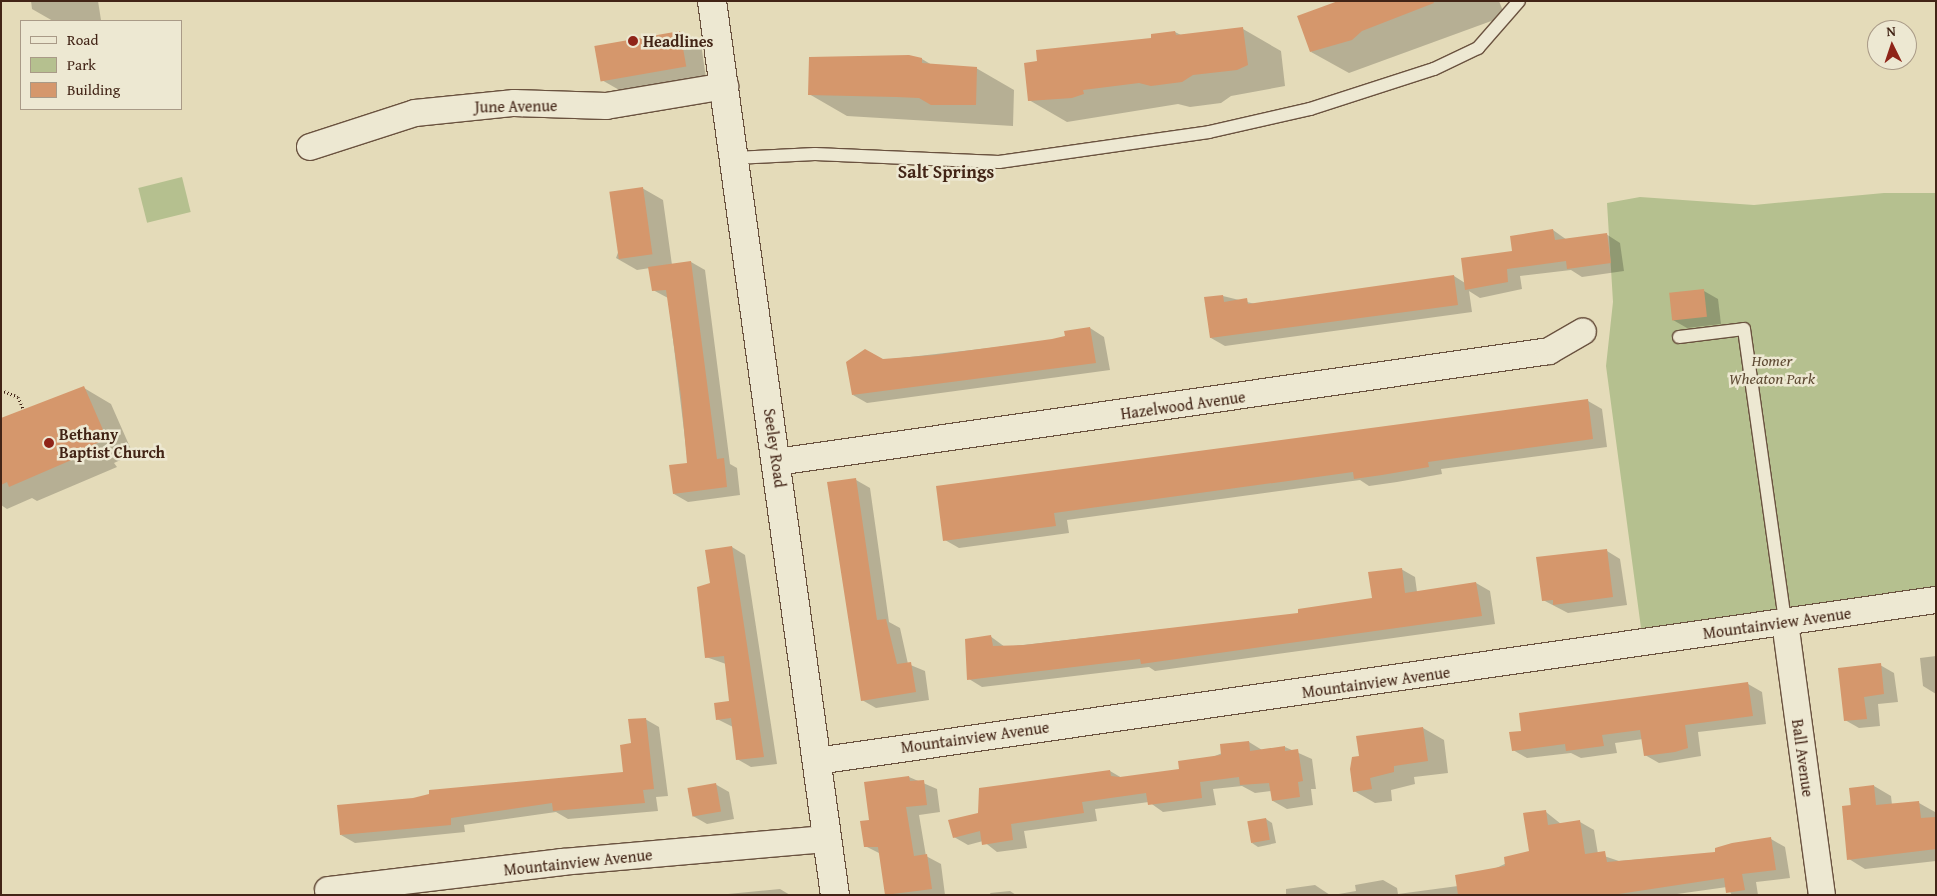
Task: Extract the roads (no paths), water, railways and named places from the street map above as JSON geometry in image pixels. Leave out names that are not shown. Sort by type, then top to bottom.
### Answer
[{"type":"street","name":"Seeley Road","points":[[712,1],[777,462],[835,895]]},
{"type":"street","name":"June Avenue","points":[[310,147],[415,113],[514,103],[606,106],[725,86]]},
{"type":"street","name":"Hazelwood Avenue","points":[[777,462],[1548,350],[1583,331]]},
{"type":"street","name":"Mountainview Avenue","points":[[817,761],[1936,600]]},
{"type":"street","name":"Ball Avenue","points":[[1785,622],[1822,895]]},
{"type":"street","name":"Mountainview Avenue","points":[[328,890],[562,862],[827,839]]},
{"type":"lane","points":[[735,158],[815,154],[999,162],[1209,132],[1310,109],[1434,69],[1478,48],[1515,2]]},
{"type":"lane","points":[[1679,337],[1744,329],[1785,622]]},
{"type":"place","name":"Headlines","points":[[633,41]]},
{"type":"place","name":"Bethany Baptist Church","points":[[49,443]]},
{"type":"district","name":"Salt Springs","points":[[946,172]]},
{"type":"park label","name":"Homer Wheaton Park","points":[[1772,369]]}]
